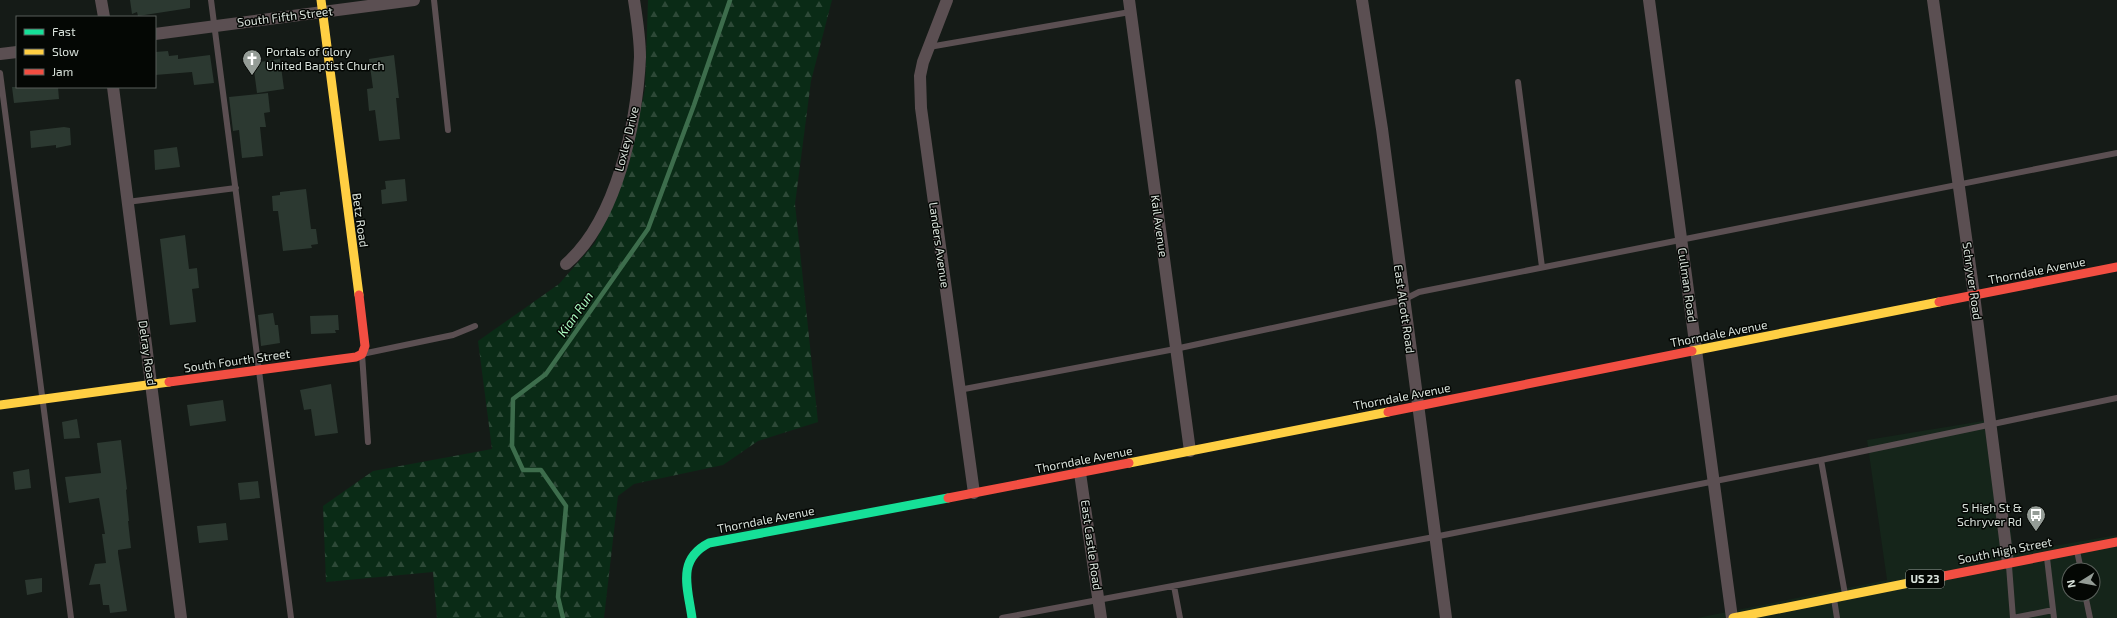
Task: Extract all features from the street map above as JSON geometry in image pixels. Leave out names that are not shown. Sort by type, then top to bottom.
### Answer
[{"type":"street","points":[[101,0],[104,16]]},
{"type":"street","name":"Betz Road","points":[[321,0],[365,346],[362,354]]},
{"type":"street","name":"South Fifth Street","points":[[156,34],[414,0]]},
{"type":"street","name":"Loxley Drive","points":[[566,264],[584,246],[603,214],[627,144],[636,108],[640,56],[634,0]]},
{"type":"street","name":"Landers Avenue","points":[[947,0],[928,47],[920,76],[920,108],[974,493]]},
{"type":"street","name":"Kail Avenue","points":[[1129,0],[1190,451]]},
{"type":"street","name":"East Alcott Road","points":[[1362,0],[1382,130],[1434,537],[1446,618]]},
{"type":"street","name":"Cullman Road","points":[[1649,0],[1697,351],[1712,480],[1738,618]]},
{"type":"street","name":"Schryver Road","points":[[1933,0],[1974,295],[2008,563]]},
{"type":"street","points":[[0,54],[16,52]]},
{"type":"street","name":"Delray Road","points":[[113,88],[181,618]]},
{"type":"street","name":"Thorndale Avenue","points":[[692,618],[687,563],[693,552],[700,546],[709,542],[1080,473],[2117,267]]},
{"type":"street","name":"South Fourth Street","points":[[0,405],[356,357],[362,354]]},
{"type":"street","name":"East Castle Road","points":[[1080,473],[1101,618]]},
{"type":"street","name":"South High Street","points":[[1738,618],[1845,595],[2117,542]]},
{"type":"lane","points":[[211,0],[260,369],[291,618]]},
{"type":"lane","points":[[434,0],[448,130]]},
{"type":"lane","points":[[928,47],[1130,12]]},
{"type":"lane","points":[[0,73],[71,618]]},
{"type":"lane","points":[[1518,82],[1542,267]]},
{"type":"lane","points":[[959,390],[1176,349],[1403,300],[1419,292],[1958,183],[2117,153]]},
{"type":"lane","points":[[127,202],[236,188]]},
{"type":"lane","name":"South Fourth Street","points":[[362,354],[453,336],[475,326]]},
{"type":"lane","name":"Betz Road","points":[[362,354],[368,442]]},
{"type":"lane","points":[[1002,618],[1434,537],[1712,480],[1821,460],[2117,398]]},
{"type":"lane","points":[[1821,460],[1845,595]]},
{"type":"lane","points":[[2077,550],[2079,562]]},
{"type":"lane","points":[[2047,555],[2054,618]]},
{"type":"lane","points":[[2008,563],[2013,618],[2053,610]]},
{"type":"lane","points":[[1174,586],[1180,618]]},
{"type":"lane","points":[[1834,598],[1837,618]]},
{"type":"lane","points":[[2087,602],[2090,618]]},
{"type":"shaded area","points":[[1995,419],[2014,553],[2117,535],[2117,618],[1697,618],[1887,580],[1867,440]]},
{"type":"green space","points":[[648,0],[832,0],[811,81],[795,204],[818,422],[758,441],[723,465],[634,484],[618,496],[604,618],[437,618],[433,572],[326,582],[323,506],[373,471],[492,449],[478,341],[559,284],[595,243],[629,164],[645,89]]},
{"type":"building","points":[[130,0],[190,0],[190,8],[138,16],[137,12],[132,14]]},
{"type":"building","points":[[168,51],[169,56],[178,55],[178,59],[210,55],[214,83],[194,85],[192,72],[156,75],[156,52]]},
{"type":"building","points":[[394,55],[399,98],[396,98],[400,139],[379,141],[375,110],[369,111],[367,89],[373,88],[369,59]]},
{"type":"building","points":[[280,59],[284,89],[257,93],[253,63]]},
{"type":"building","points":[[12,87],[58,88],[59,99],[14,103]]},
{"type":"building","points":[[268,93],[270,112],[264,113],[266,127],[260,127],[263,156],[242,158],[239,130],[233,131],[229,97]]},
{"type":"building","points":[[64,127],[70,128],[71,145],[56,148],[56,145],[31,148],[30,131]]},
{"type":"building","points":[[177,147],[180,167],[155,170],[154,150]]},
{"type":"building","points":[[405,179],[407,201],[382,204],[381,190],[386,189],[385,181]]},
{"type":"building","points":[[306,189],[311,229],[316,229],[318,244],[311,245],[312,248],[283,251],[278,211],[273,211],[272,196],[280,195],[280,192]]},
{"type":"building","points":[[185,235],[189,269],[197,268],[199,288],[192,289],[196,322],[170,325],[160,239]]},
{"type":"building","points":[[273,313],[275,325],[278,325],[280,343],[261,346],[258,315]]},
{"type":"building","points":[[338,315],[339,330],[335,330],[336,333],[311,334],[310,316]]},
{"type":"building","points":[[331,384],[338,433],[315,436],[311,409],[304,410],[300,390]]},
{"type":"building","points":[[223,400],[226,421],[190,426],[187,405]]},
{"type":"building","points":[[77,419],[80,438],[64,439],[62,422]]},
{"type":"building","points":[[121,440],[127,489],[131,548],[118,550],[118,553],[127,611],[110,613],[109,605],[103,605],[100,584],[89,585],[95,564],[106,563],[102,534],[105,534],[99,498],[69,503],[65,477],[101,473],[97,443]]},
{"type":"building","points":[[29,469],[31,488],[15,490],[13,472]]},
{"type":"building","points":[[258,481],[260,498],[240,500],[238,483]]},
{"type":"building","points":[[226,523],[228,540],[199,543],[197,526]]},
{"type":"building","points":[[42,578],[42,592],[27,595],[25,580]]},
{"type":"waterway","name":"Kian Run","points":[[563,618],[558,597],[566,506],[541,470],[523,470],[512,446],[513,399],[546,374],[648,229],[694,105],[730,0]]},
{"type":"traffic: fast","points":[[692,618],[687,586],[688,566],[692,558],[699,550],[709,543],[948,498]]},
{"type":"traffic: slow","points":[[321,0],[359,295]]},
{"type":"traffic: slow","points":[[1692,351],[1939,302]]},
{"type":"traffic: slow","points":[[0,405],[169,382]]},
{"type":"traffic: slow","points":[[1129,463],[1388,412]]},
{"type":"traffic: slow","points":[[1733,618],[1944,576]]},
{"type":"traffic: jam","points":[[1939,302],[2117,267]]},
{"type":"traffic: jam","points":[[169,382],[356,357],[362,354],[365,346],[359,295]]},
{"type":"traffic: jam","points":[[1388,412],[1692,351]]},
{"type":"traffic: jam","points":[[948,498],[1129,463]]},
{"type":"traffic: jam","points":[[1944,576],[2117,542]]},
{"type":"place","name":"Portals of Glory United Baptist Church","points":[[252,76]]},
{"type":"place","name":"S High St & Schryver Rd","points":[[2036,532]]}]
